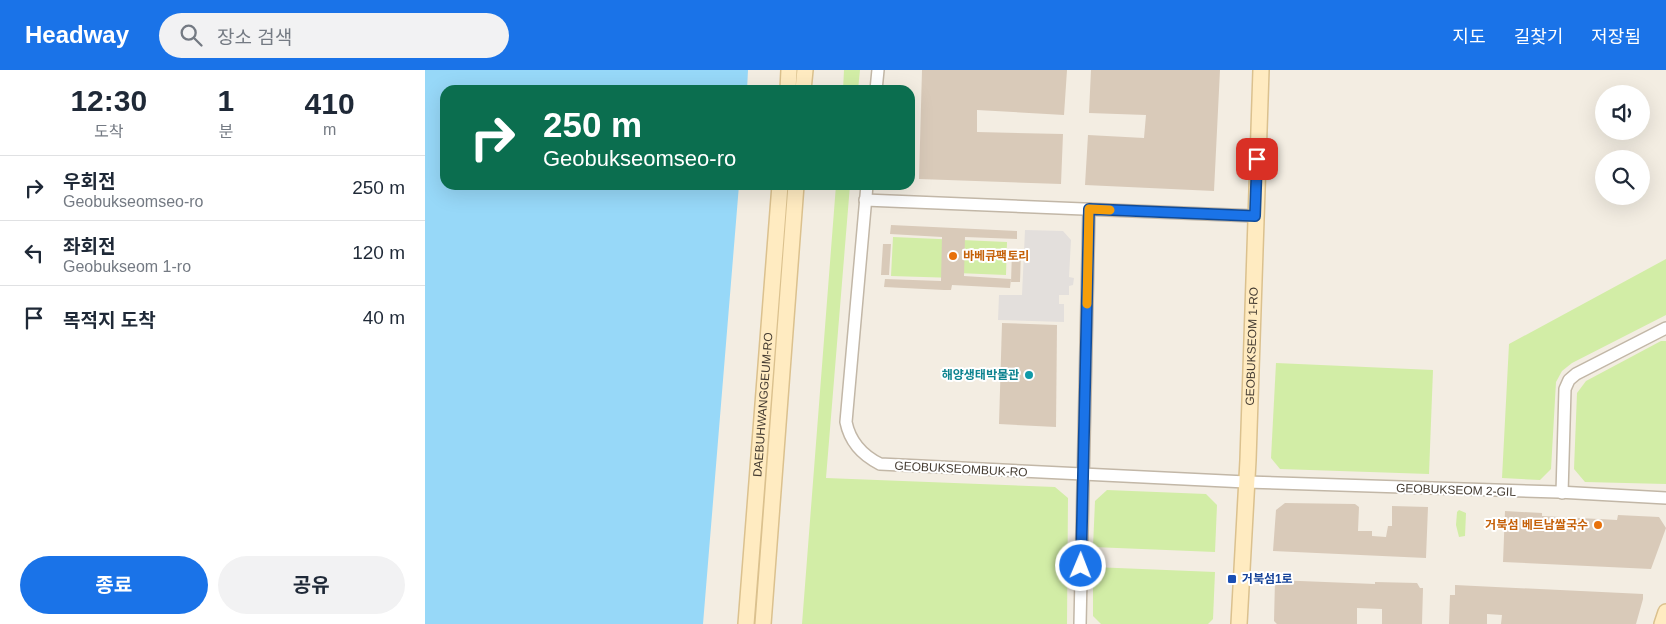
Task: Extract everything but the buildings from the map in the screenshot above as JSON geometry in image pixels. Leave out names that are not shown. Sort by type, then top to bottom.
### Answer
[{"type":"main road","points":[[788,85],[789,70]]},
{"type":"main road","name":"GEOBUKSEOM 1-RO","points":[[1239,624],[1261,70]]},
{"type":"main road","name":"DAEBUHWANGGEUM-RO","points":[[746,624],[780,190]]},
{"type":"main road","name":"DAEBUHWANGGEUM-RO","points":[[763,624],[796,190]]},
{"type":"main road","points":[[1663,624],[1666,612]]},
{"type":"street","points":[[876,85],[878,70]]},
{"type":"street","name":"GEOBUKSEOMBUK-RO","points":[[866,190],[846,413],[848,431],[857,447],[867,458],[880,464],[891,466],[1246,482]]},
{"type":"street","points":[[865,200],[1255,216]]},
{"type":"street","points":[[1079,624],[1081,474],[1089,209]]},
{"type":"street","points":[[1562,492],[1565,389],[1569,380],[1576,374],[1666,328]]},
{"type":"street","name":"GEOBUKSEOM 2-GIL","points":[[1246,482],[1562,492],[1666,498]]},
{"type":"green space","points":[[844,70],[860,70],[858,85],[843,85]]},
{"type":"green space","points":[[836,190],[850,190],[826,478],[1055,487],[1068,498],[1067,624],[802,624]]},
{"type":"green space","points":[[893,237],[1007,242],[1006,275],[957,273],[956,278],[891,276]]},
{"type":"green space","points":[[1666,259],[1666,315],[1572,363],[1562,371],[1556,382],[1551,469],[1540,480],[1502,478],[1509,344]]},
{"type":"green space","points":[[1661,341],[1666,341],[1666,484],[1585,482],[1574,469],[1577,393],[1586,381]]},
{"type":"green space","points":[[1276,363],[1433,370],[1429,474],[1280,469],[1271,458]]},
{"type":"green space","points":[[1107,490],[1206,494],[1217,505],[1215,552],[1093,547],[1095,501]]},
{"type":"green space","points":[[1459,510],[1466,513],[1465,536],[1459,537],[1456,525],[1457,512]]},
{"type":"green space","points":[[1093,567],[1215,572],[1213,619],[1208,624],[1101,624],[1093,616]]},
{"type":"shaded area","points":[[1025,230],[1063,231],[1071,240],[1069,277],[1074,278],[1073,285],[1069,286],[1069,295],[1059,295],[1059,304],[1064,304],[1064,322],[998,320],[999,295],[1022,295]]},
{"type":"water","points":[[425,70],[748,70],[747,85],[440,85],[440,190],[739,190],[703,624],[425,624]]},
{"type":"slow traffic","points":[[1087,304],[1089,209],[1110,210]]},
{"type":"place","name":"바베큐팩토리","points":[[953,256]]},
{"type":"place","name":"해양생태박물관","points":[[1029,375]]},
{"type":"place","name":"거북섬 베트남쌀국수","points":[[1598,525]]},
{"type":"place","name":"거북섬1로","points":[[1232,579]]},
{"type":"route","points":[[1081,566],[1081,474],[1089,209],[1255,216],[1257,159]]}]
